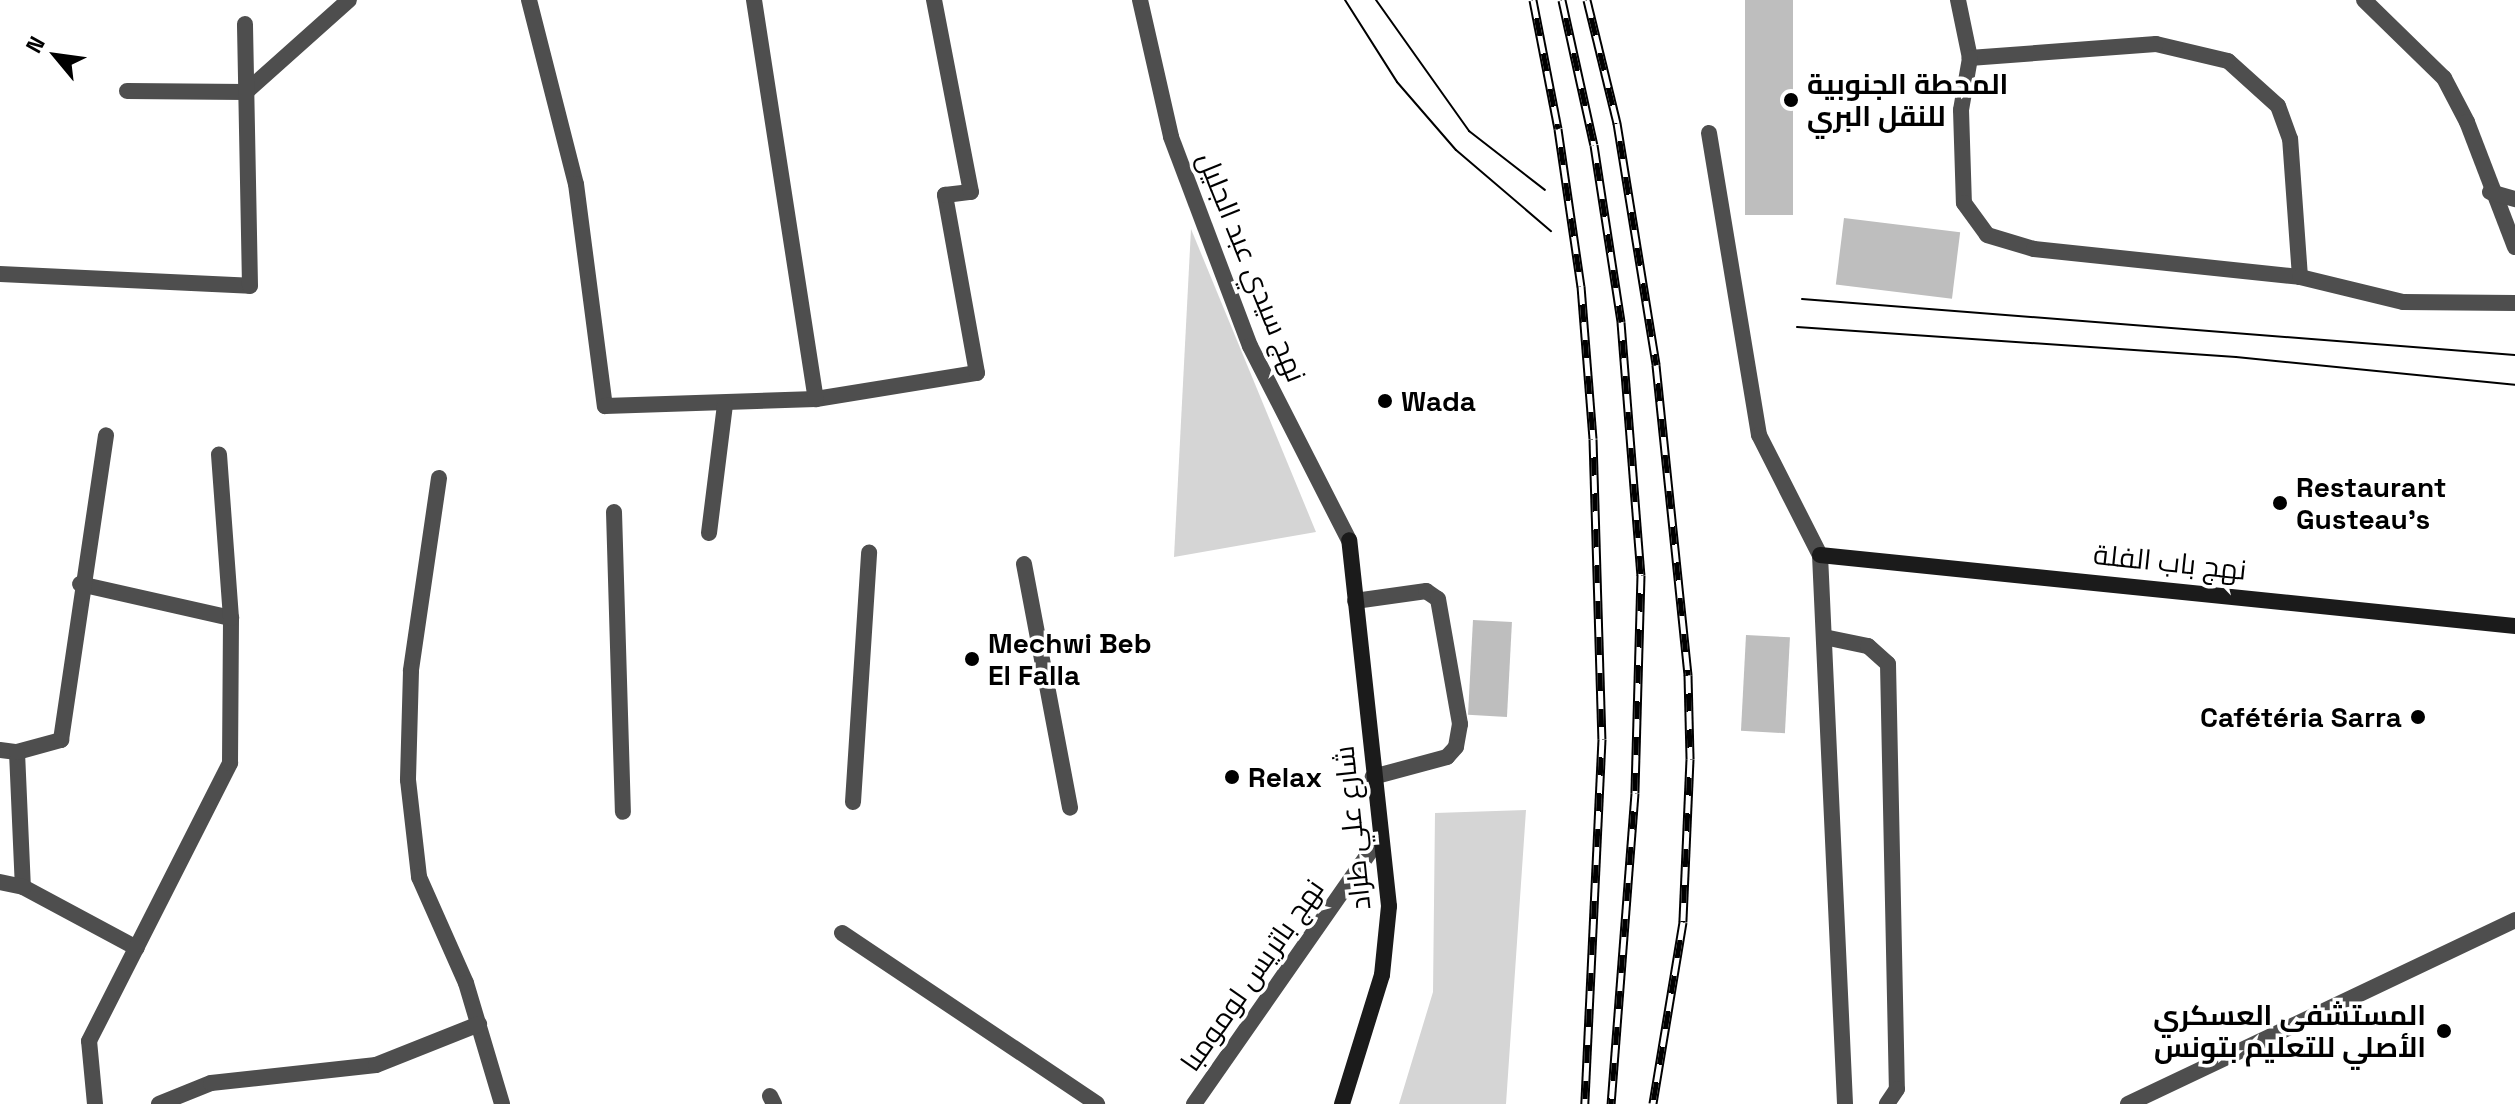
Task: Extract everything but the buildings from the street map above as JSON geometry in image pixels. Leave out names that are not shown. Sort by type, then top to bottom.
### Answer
[{"type":"street","points":[[127,91],[246,92],[349,0]]},
{"type":"street","points":[[529,0],[576,184],[605,406],[725,405],[816,399],[977,373],[945,195],[971,192],[934,0]]},
{"type":"street","points":[[754,0],[816,399]]},
{"type":"street","name":"نهج سيدي عبد الجليل","points":[[1140,0],[1171,137],[1250,346],[1349,540]]},
{"type":"street","points":[[1958,0],[1970,58],[1961,110],[1964,203],[1987,235],[2034,249],[2300,277],[2403,302],[2515,303]]},
{"type":"street","points":[[2364,0],[2444,78],[2467,122],[2490,192],[2515,247]]},
{"type":"street","points":[[0,274],[250,286],[245,24]]},
{"type":"street","points":[[1970,58],[2156,44],[2228,61],[2278,106],[2290,139],[2300,277]]},
{"type":"street","points":[[1709,133],[1759,435],[1820,555],[1845,1104]]},
{"type":"street","points":[[2490,192],[2515,199]]},
{"type":"street","points":[[709,533],[725,405]]},
{"type":"street","points":[[23,887],[8,751],[61,740],[80,584],[106,435]]},
{"type":"street","points":[[95,1104],[89,1041],[230,763],[231,618],[219,454]]},
{"type":"street","points":[[439,478],[411,671],[408,780],[419,877],[466,983],[502,1104]]},
{"type":"street","points":[[614,512],[623,812]]},
{"type":"street","name":"شارع علي طراد","points":[[1342,1104],[1382,975],[1389,906],[1349,540]]},
{"type":"street","points":[[853,802],[869,553]]},
{"type":"street","name":"نهج باب الفلة","points":[[1820,555],[2515,626]]},
{"type":"street","points":[[1024,564],[1070,808]]},
{"type":"street","points":[[80,584],[231,618]]},
{"type":"street","points":[[1355,601],[1426,591],[1438,599],[1460,724],[1456,747],[1447,757],[1373,777]]},
{"type":"street","points":[[1824,637],[1868,646],[1888,664],[1897,1089],[1887,1104]]},
{"type":"street","name":"نهج باتريس لومومبا","points":[[1194,1104],[1380,837]]},
{"type":"street","points":[[0,882],[23,887],[137,948]]},
{"type":"street","points":[[2128,1104],[2515,920]]},
{"type":"street","points":[[842,933],[1097,1104]]},
{"type":"street","points":[[159,1104],[211,1083],[376,1065],[479,1024]]},
{"type":"shaded area","points":[[1191,229],[1316,532],[1174,557]]},
{"type":"shaded area","points":[[1526,810],[1506,1104],[1399,1104],[1433,992],[1435,813]]},
{"type":"tram line","points":[[1345,0],[1397,82],[1456,150],[1551,231]]},
{"type":"tram line","points":[[1376,0],[1469,131],[1545,190]]},
{"type":"tram line","points":[[1802,299],[2515,355]]},
{"type":"tram line","points":[[1797,327],[2236,357],[2515,385]]},
{"type":"railway","points":[[1533,0],[1558,129],[1581,286],[1593,439],[1602,739],[1585,1104]]},
{"type":"railway","points":[[1562,0],[1594,145],[1621,322],[1641,575],[1635,793],[1611,1104]]},
{"type":"railway","points":[[1587,0],[1617,123],[1656,365],[1688,675],[1690,759],[1683,922],[1653,1104]]},
{"type":"place","name":"المحطة الجنوبية للنقل البري","points":[[1791,100]]},
{"type":"place","name":"Wada","points":[[1385,401]]},
{"type":"place","name":"Restaurant Gusteau's","points":[[2280,503]]},
{"type":"place","name":"Mechwi Beb El Falla","points":[[972,659]]},
{"type":"place","name":"Cafétéria Sarra","points":[[2418,717]]},
{"type":"place","name":"Relax","points":[[1232,777]]},
{"type":"place","name":"المستشفى العسكري الأصلي للتعليم بتونس","points":[[2444,1031]]}]
